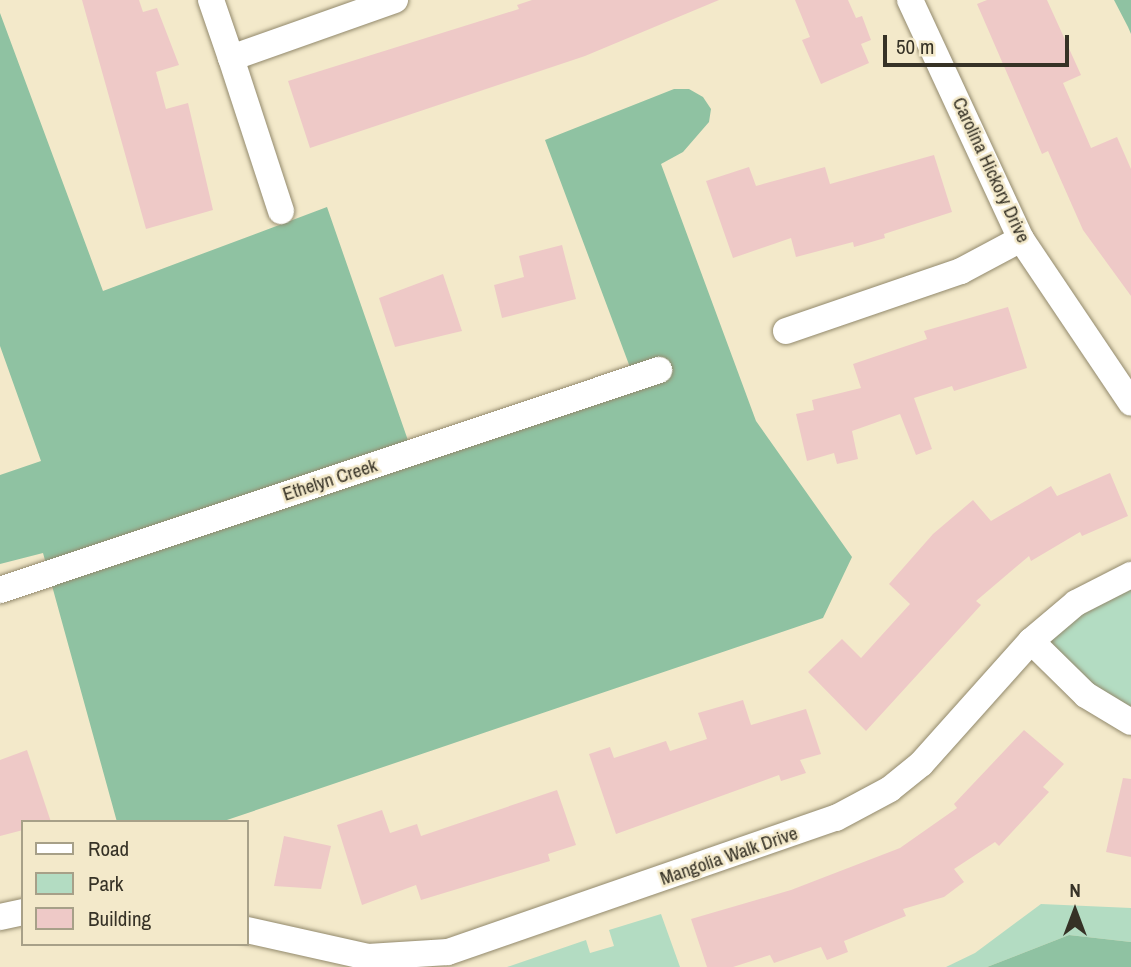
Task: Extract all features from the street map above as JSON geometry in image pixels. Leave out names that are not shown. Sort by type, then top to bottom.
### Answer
[{"type":"street","points":[[211,0],[281,211]]},
{"type":"street","points":[[231,58],[396,0]]},
{"type":"street","name":"Carolina Hickory Drive","points":[[910,0],[1021,239],[1131,403]]},
{"type":"street","points":[[786,331],[961,271],[1021,239]]},
{"type":"street","name":"Ethelyn Creek","points":[[0,590],[659,370]]},
{"type":"street","name":"Mangolia Walk Drive","points":[[248,930],[369,957],[448,952],[824,822],[864,805],[920,764],[1031,641],[1076,603],[1131,575]]},
{"type":"street","points":[[1031,641],[1086,695],[1131,722]]},
{"type":"street","points":[[0,917],[21,912]]},
{"type":"green space","points":[[1114,0],[1131,0],[1131,34],[1128,27]]},
{"type":"green space","points":[[0,13],[103,291],[327,207],[412,452],[634,378],[545,140],[674,89],[689,89],[703,97],[711,109],[709,122],[683,152],[661,164],[756,421],[852,557],[823,618],[227,820],[116,820],[43,553],[0,564],[0,475],[41,461],[0,346]]},
{"type":"green space","points":[[1131,575],[1131,722],[1031,641]]},
{"type":"green space","points":[[1041,904],[1131,908],[1131,942],[1069,935],[987,967],[946,967],[975,953]]},
{"type":"green space","points":[[661,914],[680,967],[507,967],[586,940],[590,953],[614,946],[609,930]]},
{"type":"green space","points":[[1069,935],[1131,942],[1131,967],[987,967]]},
{"type":"building","points":[[82,0],[139,0],[143,12],[157,8],[179,65],[156,72],[166,109],[188,103],[213,210],[146,229]]},
{"type":"building","points":[[532,0],[719,0],[585,56],[310,148],[288,81],[519,9],[517,5]]},
{"type":"building","points":[[795,0],[848,0],[856,18],[862,16],[871,40],[861,44],[869,63],[821,84],[802,40],[810,37]]},
{"type":"building","points":[[987,0],[1047,0],[1081,75],[1063,83],[1091,148],[1117,137],[1131,169],[1131,296],[1083,230],[1048,151],[1042,154],[977,4]]},
{"type":"building","points":[[934,155],[952,212],[884,234],[885,238],[854,247],[853,242],[796,257],[791,238],[733,258],[706,181],[749,167],[756,186],[825,167],[830,184]]},
{"type":"building","points":[[562,245],[576,299],[502,318],[494,285],[524,277],[519,256]]},
{"type":"building","points":[[443,274],[462,331],[395,347],[379,298]]},
{"type":"building","points":[[1008,307],[1027,368],[954,391],[952,386],[914,398],[932,449],[916,455],[900,414],[852,431],[858,459],[837,464],[834,453],[807,461],[796,414],[814,410],[812,400],[861,388],[853,364],[927,339],[924,331]]},
{"type":"building","points":[[1110,473],[1128,516],[1082,536],[1080,532],[1031,561],[1029,556],[976,601],[981,605],[866,731],[808,672],[842,639],[861,658],[910,604],[889,584],[933,534],[973,500],[991,521],[1051,486],[1057,496]]},
{"type":"building","points":[[743,700],[751,725],[806,709],[821,754],[800,760],[806,773],[781,781],[779,775],[616,834],[589,754],[610,747],[614,758],[666,741],[670,751],[707,739],[698,713]]},
{"type":"building","points":[[1024,730],[1064,764],[1043,787],[1049,792],[999,846],[995,842],[954,869],[964,882],[944,897],[903,909],[906,916],[844,941],[848,952],[827,960],[821,947],[774,963],[770,955],[733,967],[707,967],[691,919],[791,890],[900,848],[957,808],[954,804]]},
{"type":"building","points":[[27,750],[50,820],[21,820],[21,831],[0,836],[0,760]]},
{"type":"building","points":[[1123,778],[1131,779],[1131,857],[1106,852]]},
{"type":"building","points":[[557,790],[576,845],[548,854],[550,861],[421,900],[416,885],[362,905],[337,825],[382,810],[390,833],[417,824],[421,836]]},
{"type":"building","points":[[284,836],[331,846],[321,889],[274,886]]}]
